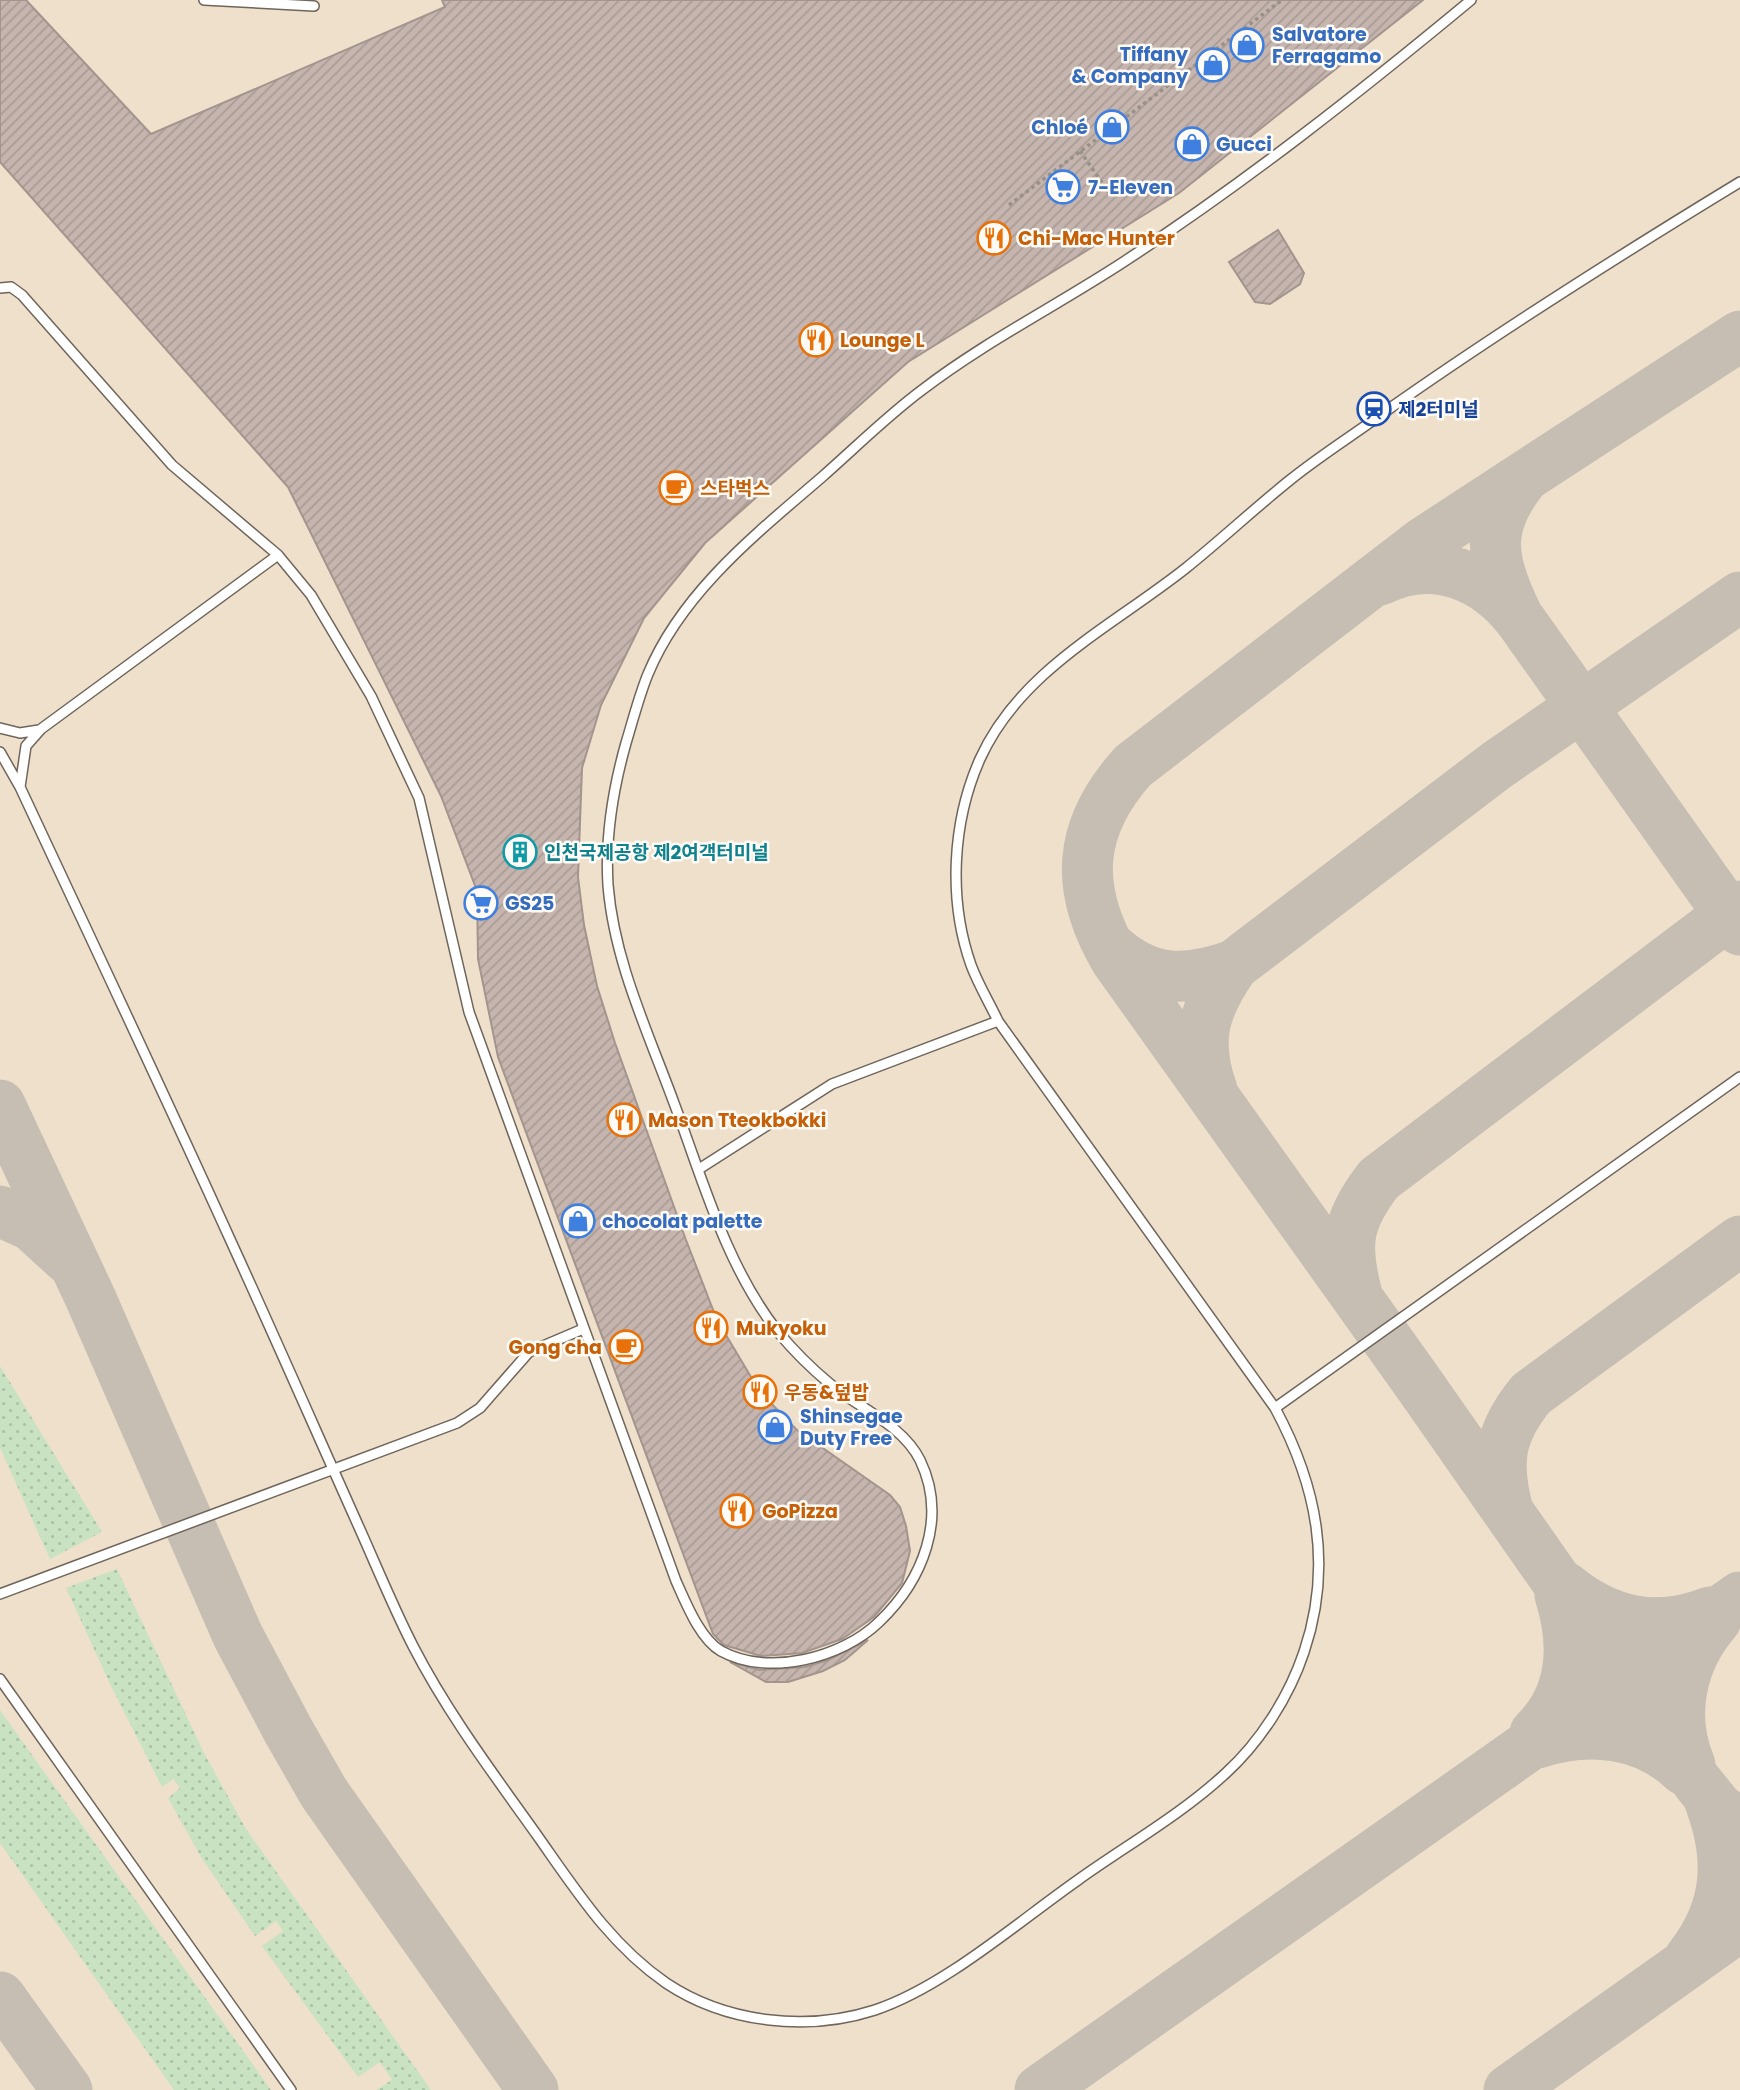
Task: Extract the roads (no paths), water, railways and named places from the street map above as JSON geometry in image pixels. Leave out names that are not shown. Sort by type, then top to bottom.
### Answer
[{"type":"lane","points":[[204,0],[314,6]]},
{"type":"lane","points":[[0,288],[11,287],[22,295],[172,465],[278,555],[311,595],[371,696],[419,798],[469,1012],[676,1581],[693,1616],[718,1650],[750,1659],[778,1662],[813,1657],[846,1646],[876,1625],[909,1587],[923,1559],[933,1524],[931,1492],[920,1460],[905,1438],[830,1385],[779,1333],[743,1283],[617,951],[608,883],[608,825],[618,770],[649,672],[671,632],[734,555],[921,390],[1139,251],[1353,98],[1471,0]]},
{"type":"lane","points":[[0,752],[20,787],[229,1236],[413,1646],[456,1721],[592,1912],[618,1944],[673,1988],[712,2006],[775,2021],[818,2020],[871,2011],[935,1981],[1226,1773],[1252,1745],[1270,1720],[1303,1656],[1314,1615],[1319,1577],[1317,1528],[1310,1489],[1297,1449],[1275,1408],[998,1021],[972,967],[962,935],[956,892],[957,851],[963,807],[980,759],[997,728],[1034,681],[1186,568],[1292,478],[1432,379],[1594,271],[1740,182]]},
{"type":"lane","points":[[20,787],[22,756],[30,739],[41,729],[278,555]]},
{"type":"lane","points":[[0,728],[20,733],[41,729]]},
{"type":"lane","points":[[699,1169],[832,1084],[998,1021]]},
{"type":"lane","points":[[1275,1408],[1740,1077]]},
{"type":"lane","points":[[0,1594],[457,1423],[480,1408],[529,1352],[583,1329]]},
{"type":"lane","points":[[0,1679],[291,2090]]},
{"type":"place","name":"Salvatore Ferragamo","points":[[1247,45]]},
{"type":"place","name":"Tiffany & Company","points":[[1213,65]]},
{"type":"place","name":"Chloé","points":[[1112,127]]},
{"type":"place","name":"Gucci","points":[[1192,144]]},
{"type":"place","name":"7-Eleven","points":[[1063,187]]},
{"type":"place","name":"Chi-Mac Hunter","points":[[994,238]]},
{"type":"place","name":"Lounge L","points":[[816,340]]},
{"type":"place","name":"제2터미널","points":[[1374,409]]},
{"type":"place","name":"스타벅스","points":[[676,488]]},
{"type":"place","name":"인천국제공항 제2여객터미널","points":[[520,852]]},
{"type":"place","name":"GS25","points":[[481,903]]},
{"type":"place","name":"Mason Tteokbokki","points":[[624,1120]]},
{"type":"place","name":"chocolat palette","points":[[578,1221]]},
{"type":"place","name":"Mukyoku","points":[[711,1328]]},
{"type":"place","name":"Gong cha","points":[[626,1347]]},
{"type":"place","name":"우동&덮밥","points":[[760,1392]]},
{"type":"place","name":"Shinsegae Duty Free","points":[[775,1427]]},
{"type":"place","name":"GoPizza","points":[[737,1511]]}]
